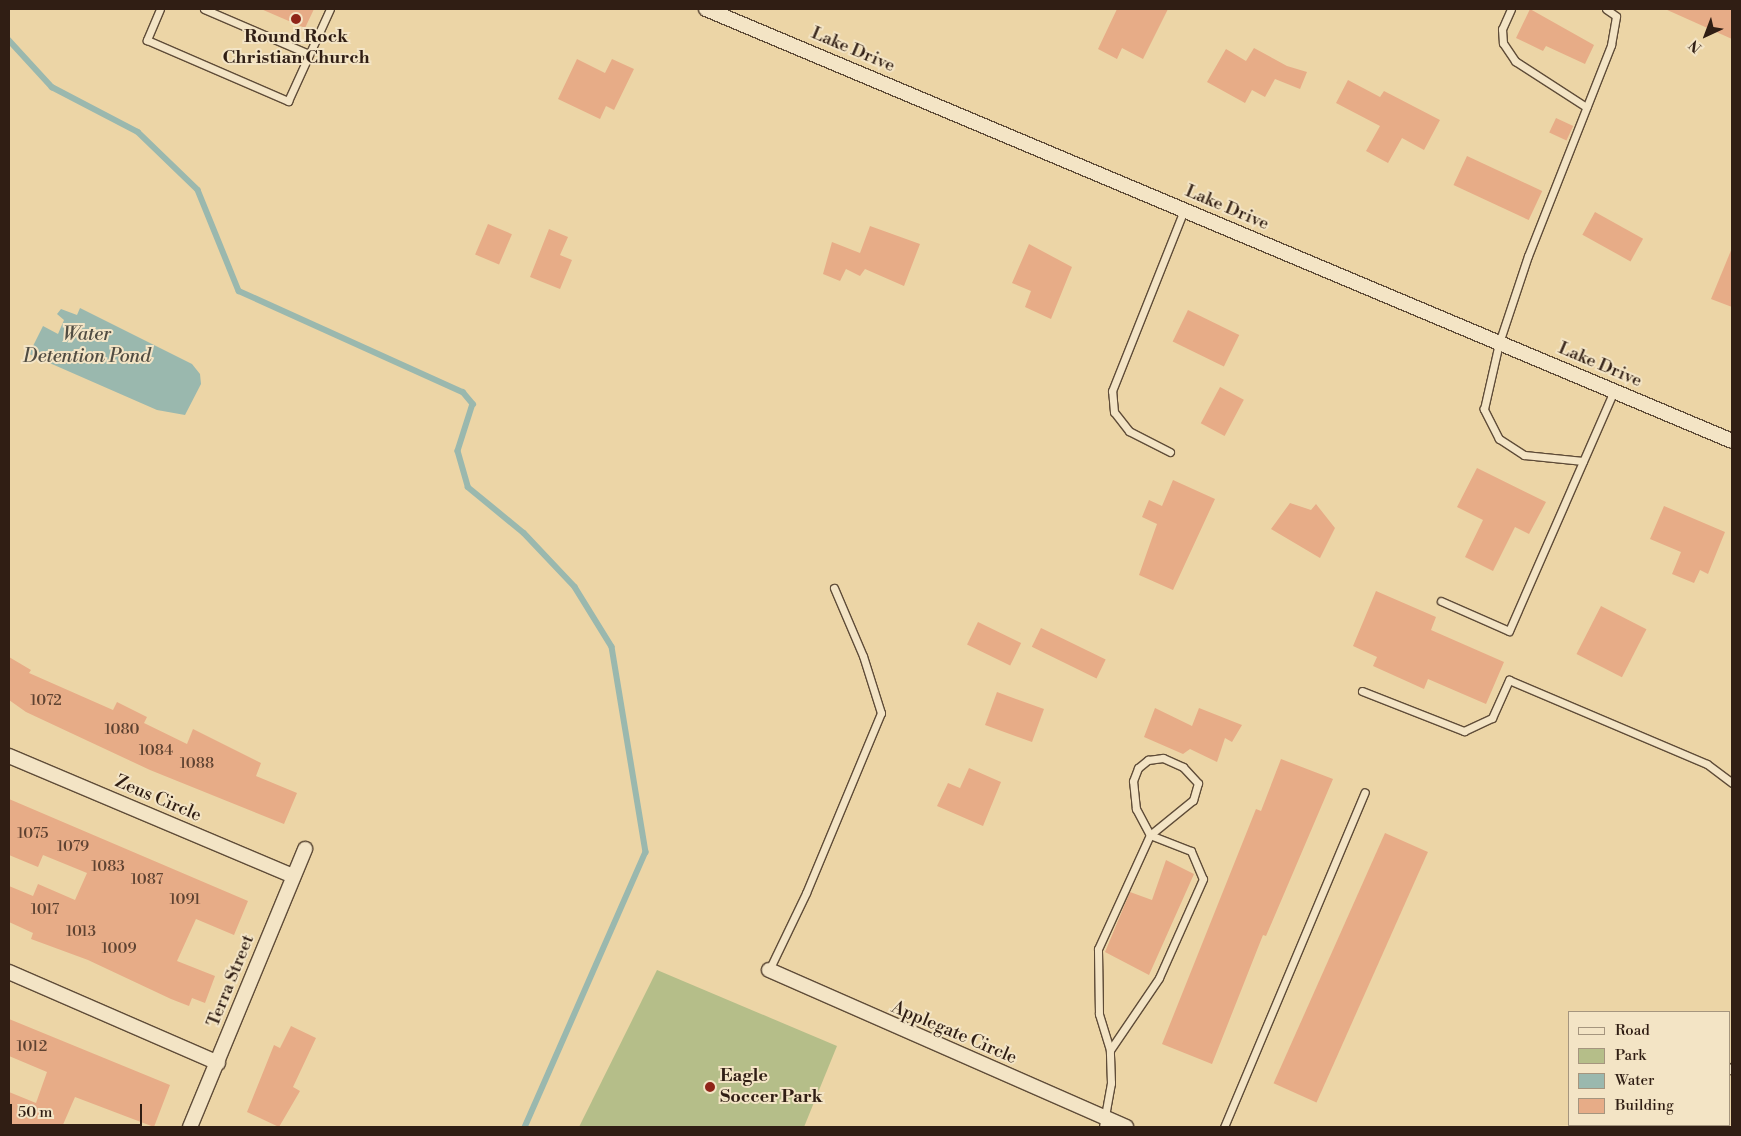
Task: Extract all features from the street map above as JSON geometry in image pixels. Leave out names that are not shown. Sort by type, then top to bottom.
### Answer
[{"type":"street","name":"Lake Drive","points":[[706,9],[1732,441]]},
{"type":"street","name":"Zeus Circle","points":[[9,756],[293,876]]},
{"type":"street","name":"Terra Street","points":[[190,1127],[218,1063],[293,876],[306,849]]},
{"type":"street","name":"Applegate Circle","points":[[769,970],[1105,1123],[1126,1127]]},
{"type":"street","points":[[9,972],[218,1063]]},
{"type":"lane","points":[[160,9],[148,40],[288,101],[330,9]]},
{"type":"lane","points":[[204,9],[309,54]]},
{"type":"lane","points":[[1511,9],[1502,29],[1503,43],[1515,61],[1586,107]]},
{"type":"lane","points":[[1583,461],[1524,454],[1499,439],[1484,409],[1499,343],[1528,256],[1611,45],[1616,16],[1606,9]]},
{"type":"lane","points":[[1170,452],[1129,431],[1114,412],[1112,391],[1184,210]]},
{"type":"lane","points":[[1440,601],[1509,631],[1614,391]]},
{"type":"lane","points":[[769,970],[806,893],[881,713],[863,656],[834,588]]},
{"type":"lane","points":[[1362,691],[1464,731],[1492,718],[1509,680],[1707,764],[1732,783]]},
{"type":"lane","points":[[1105,1123],[1110,1050],[1099,1014],[1098,949],[1150,836],[1194,800],[1198,783],[1183,767],[1163,758],[1148,760],[1138,768],[1133,781],[1136,810],[1150,836],[1191,852],[1203,880],[1159,978],[1110,1050]]},
{"type":"lane","points":[[1224,1127],[1365,792]]},
{"type":"green space","name":"Eagle Soccer Park","points":[[657,970],[837,1046],[804,1127],[579,1127]]},
{"type":"water","name":"Water Detention Pond","points":[[80,308],[192,364],[200,374],[201,384],[185,415],[157,410],[29,354],[43,326],[58,334],[64,320],[57,314],[61,309],[77,315]]},
{"type":"building","name":"Round Rock Christian Church","points":[[261,9],[314,9],[305,28]]},
{"type":"building","points":[[1117,9],[1168,9],[1143,59],[1122,48],[1117,59],[1098,49]]},
{"type":"building","points":[[1530,9],[1594,45],[1585,64],[1546,46],[1543,51],[1516,38]]},
{"type":"building","points":[[1665,9],[1732,9],[1732,39]]},
{"type":"building","points":[[1254,48],[1287,66],[1307,72],[1300,89],[1275,79],[1265,97],[1252,90],[1245,103],[1207,82],[1226,49],[1246,61]]},
{"type":"building","points":[[577,59],[605,73],[612,59],[634,69],[614,110],[606,106],[600,119],[558,99]]},
{"type":"building","points":[[1348,80],[1380,97],[1384,91],[1440,120],[1424,150],[1402,138],[1388,163],[1366,151],[1380,126],[1336,103]]},
{"type":"building","points":[[1556,118],[1573,126],[1566,141],[1549,133]]},
{"type":"building","points":[[1467,156],[1542,191],[1529,220],[1453,185]]},
{"type":"building","points":[[1595,212],[1643,239],[1630,261],[1582,235]]},
{"type":"building","points":[[488,224],[512,234],[499,265],[475,254]]},
{"type":"building","points":[[870,226],[920,244],[904,286],[865,269],[860,276],[846,269],[840,281],[823,274],[832,242],[860,253]]},
{"type":"building","points":[[549,229],[568,237],[560,255],[572,260],[560,289],[530,277]]},
{"type":"building","points":[[1029,244],[1072,267],[1051,319],[1025,307],[1031,291],[1012,283]]},
{"type":"building","points":[[1732,248],[1732,307],[1711,299]]},
{"type":"building","points":[[1188,310],[1239,335],[1224,366],[1173,341]]},
{"type":"building","points":[[1220,387],[1244,400],[1225,436],[1201,423]]},
{"type":"building","points":[[1477,468],[1546,502],[1529,534],[1515,527],[1493,571],[1465,557],[1483,520],[1457,507]]},
{"type":"building","points":[[1173,480],[1215,499],[1173,590],[1139,575],[1157,524],[1142,517],[1149,500],[1162,506]]},
{"type":"building","points":[[1290,503],[1311,510],[1316,504],[1335,528],[1320,558],[1271,529]]},
{"type":"building","points":[[1664,506],[1725,532],[1708,574],[1700,570],[1694,583],[1672,574],[1681,552],[1650,539]]},
{"type":"building","points":[[1376,591],[1436,617],[1431,630],[1504,662],[1486,704],[1428,679],[1424,689],[1373,666],[1377,657],[1353,646]]},
{"type":"building","points":[[1601,606],[1646,629],[1622,677],[1576,654]]},
{"type":"building","points":[[978,622],[1021,643],[1010,666],[967,644]]},
{"type":"building","points":[[1041,628],[1106,660],[1097,678],[1032,647]]},
{"type":"building","points":[[9,657],[31,670],[29,673],[113,710],[117,702],[147,717],[144,723],[187,744],[193,729],[261,763],[256,776],[297,793],[284,824],[150,770],[26,712],[9,700]]},
{"type":"building","points":[[997,692],[1044,709],[1032,742],[985,725]]},
{"type":"building","points":[[1155,708],[1192,726],[1199,708],[1242,725],[1232,742],[1225,738],[1217,762],[1190,749],[1183,754],[1144,737]]},
{"type":"building","points":[[1281,759],[1333,779],[1266,936],[1263,935],[1212,1064],[1162,1044],[1256,809],[1261,811]]},
{"type":"building","points":[[969,768],[1001,782],[983,826],[937,806],[948,783],[960,788]]},
{"type":"building","points":[[9,799],[248,901],[234,935],[196,919],[177,961],[215,976],[205,1003],[192,998],[189,1006],[171,999],[88,960],[31,939],[33,933],[9,922],[9,886],[33,896],[38,884],[75,900],[87,873],[43,855],[38,867],[9,855]]},
{"type":"building","points":[[1385,833],[1428,852],[1316,1102],[1274,1083]]},
{"type":"building","points":[[1166,860],[1194,874],[1149,975],[1105,952],[1130,892],[1152,900]]},
{"type":"building","points":[[9,1019],[170,1085],[154,1127],[75,1097],[62,1127],[9,1127],[9,1092],[36,1103],[47,1072],[9,1056]]},
{"type":"building","points":[[291,1026],[316,1038],[293,1087],[300,1091],[279,1127],[247,1112],[274,1045],[280,1048]]},
{"type":"waterway","points":[[9,40],[52,87],[138,132],[198,190],[239,291],[463,392],[473,404],[458,451],[468,487],[524,533],[575,587],[612,647],[646,852],[525,1127]]},
{"type":"place","name":"Round Rock Christian Church","points":[[296,19]]},
{"type":"place","name":"Eagle Soccer Park","points":[[710,1087]]}]
